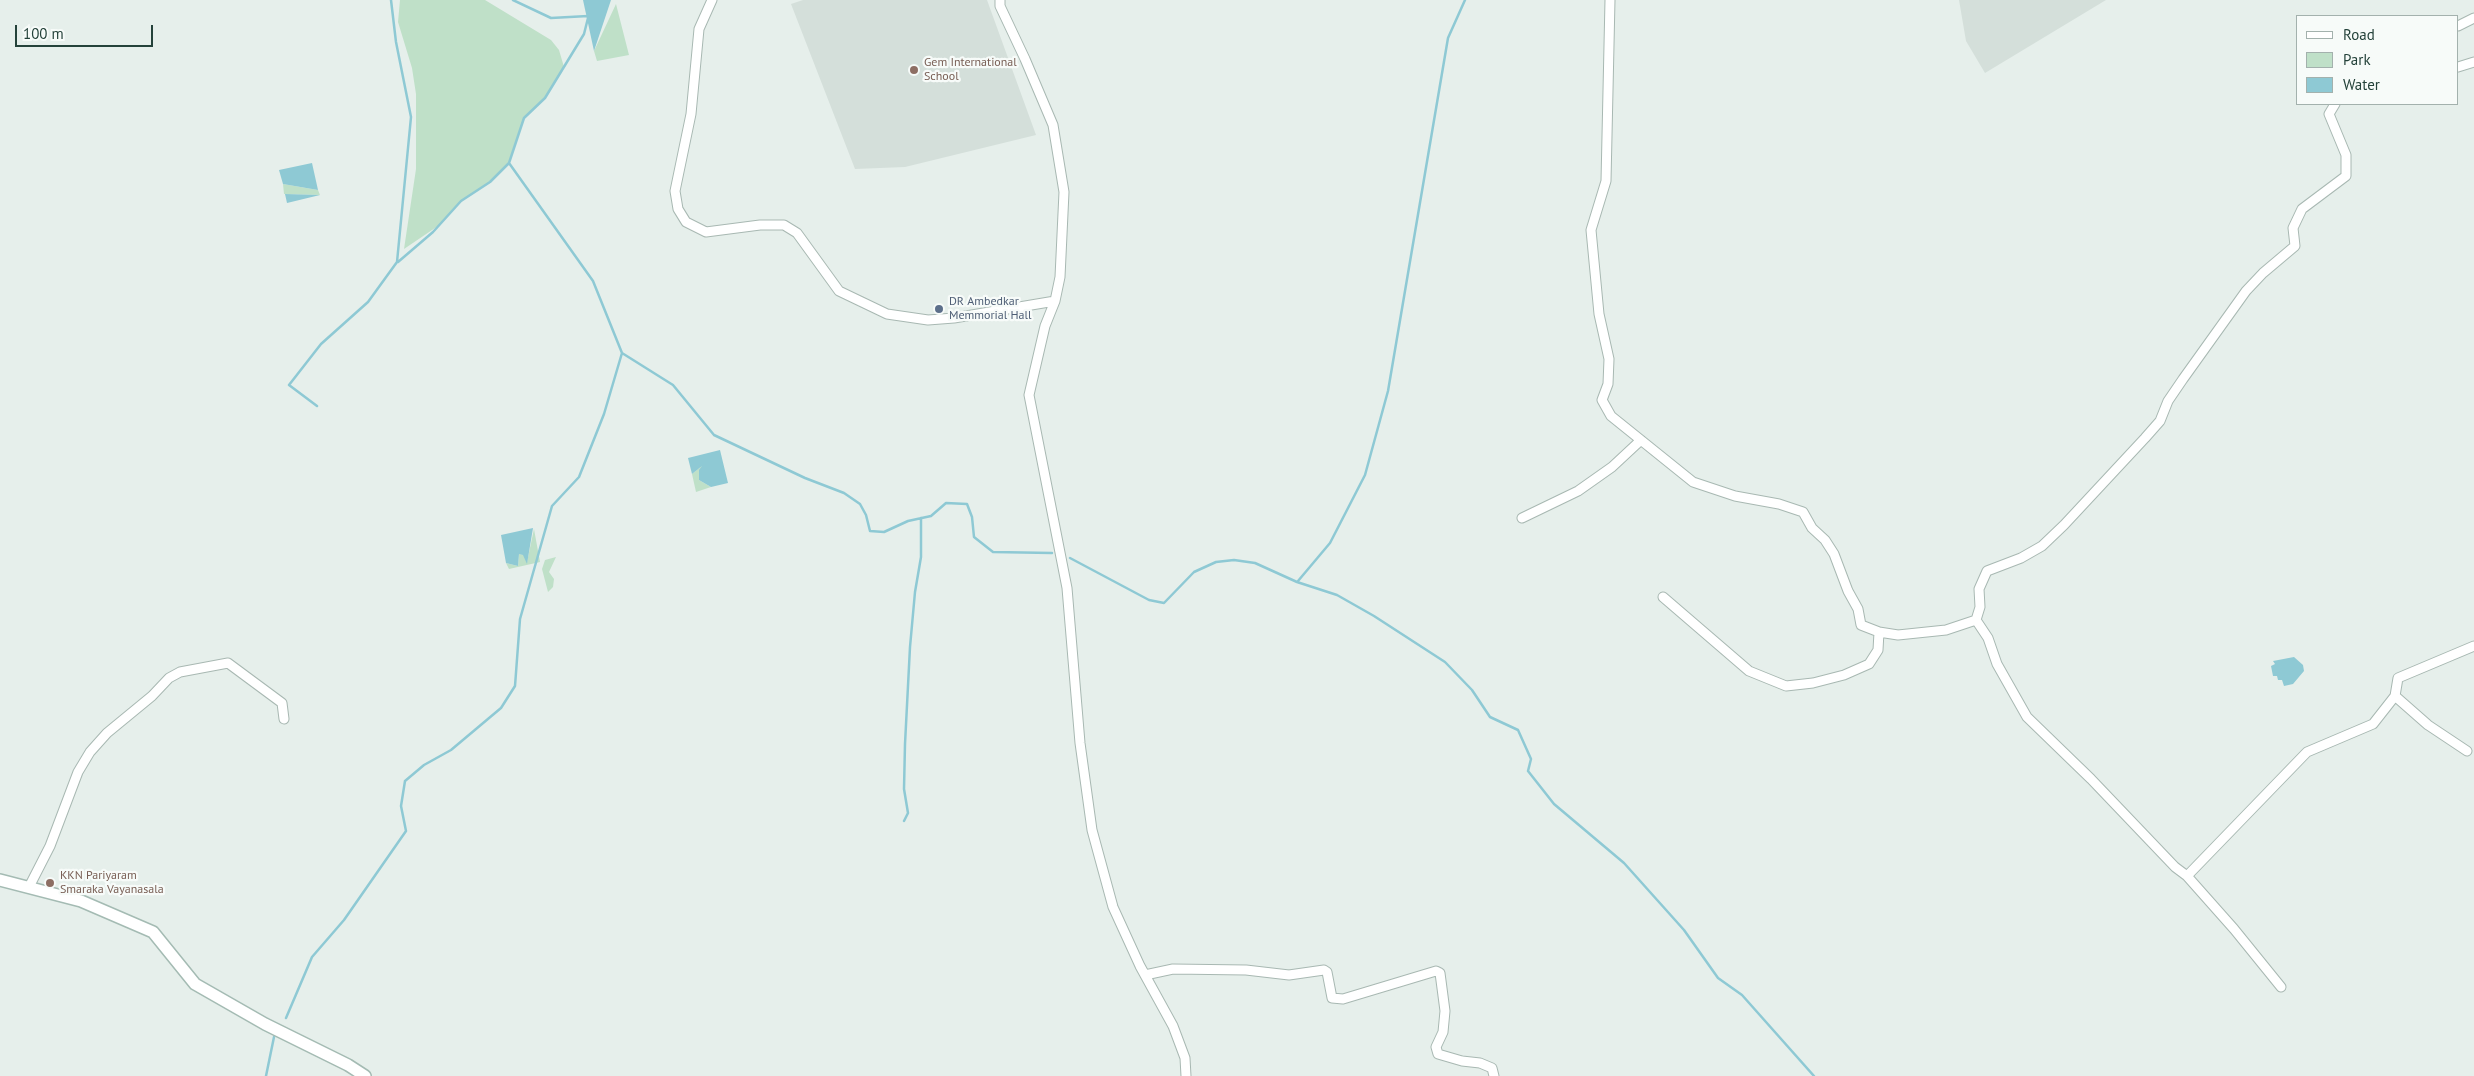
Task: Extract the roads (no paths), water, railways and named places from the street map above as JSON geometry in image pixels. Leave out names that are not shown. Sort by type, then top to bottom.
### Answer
[{"type":"main road","points":[[0,880],[81,900],[153,932],[195,984],[265,1024],[348,1065],[365,1076]]},
{"type":"street","points":[[712,0],[699,29],[691,114],[675,191],[678,209],[686,222],[706,232],[760,225],[784,225],[797,233],[839,291],[887,314],[928,320],[954,318],[1055,301]]},
{"type":"street","points":[[1000,0],[1000,6],[1025,59],[1052,125],[1064,192],[1060,278],[1055,301],[1045,326],[1029,395],[1067,588],[1080,743],[1092,830],[1113,907],[1145,975],[1173,1026],[1186,1058],[1186,1076]]},
{"type":"street","points":[[1610,0],[1606,181],[1591,230],[1599,314],[1609,358],[1608,384],[1602,400],[1611,416],[1694,482],[1735,496],[1779,504],[1803,512],[1812,528],[1825,540],[1834,554],[1848,591],[1858,609],[1861,625],[1879,632],[1898,635],[1946,630],[1976,620]]},
{"type":"street","points":[[2459,26],[2474,18]]},
{"type":"street","points":[[2459,67],[2474,62]]},
{"type":"street","points":[[1976,620],[1980,607],[1978,589],[1987,571],[2020,558],[2042,546],[2140,444],[2160,421],[2168,401],[2246,291],[2263,273],[2295,246],[2293,228],[2302,209],[2346,176],[2346,155],[2328,114],[2335,105]]},
{"type":"street","points":[[1522,518],[1578,491],[1612,466],[1641,440]]},
{"type":"street","points":[[1663,597],[1749,671],[1786,686],[1844,674],[1869,664],[1878,650],[1879,632]]},
{"type":"street","points":[[1976,620],[1988,638],[1997,664],[2027,717],[2091,779],[2168,860],[2187,876],[2234,929],[2281,987]]},
{"type":"street","points":[[2187,876],[2308,752],[2373,724],[2395,696],[2398,678],[2474,646]]},
{"type":"street","points":[[29,887],[50,846],[78,772],[90,752],[107,733],[152,696],[169,678],[180,672],[228,663],[282,703],[284,719]]},
{"type":"street","points":[[2395,696],[2428,725],[2466,751]]},
{"type":"street","points":[[1145,975],[1173,970],[1246,970],[1289,975],[1324,970],[1327,972],[1332,998],[1343,999],[1436,971],[1440,973],[1445,1011],[1442,1032],[1436,1047],[1438,1054],[1462,1061],[1480,1062],[1492,1068],[1494,1076]]},
{"type":"water","points":[[583,0],[611,0],[594,51]]},
{"type":"water","points":[[312,163],[318,190],[283,184],[279,170]]},
{"type":"water","points":[[285,194],[320,195],[287,203]]},
{"type":"water","points":[[720,450],[728,483],[711,487],[699,480],[699,470],[702,466],[692,474],[688,458]]},
{"type":"water","points":[[533,528],[527,564],[523,555],[519,554],[518,566],[506,563],[501,535]]},
{"type":"water","points":[[2294,657],[2303,665],[2304,671],[2293,684],[2284,686],[2282,680],[2278,680],[2277,676],[2273,676],[2271,666],[2275,664],[2273,661]]},
{"type":"waterway","points":[[317,406],[289,385],[321,344],[368,302],[397,262],[411,117],[396,42],[391,0]]},
{"type":"waterway","points":[[513,0],[551,18],[588,16]]},
{"type":"waterway","points":[[1298,581],[1330,543],[1365,475],[1388,391],[1448,38],[1465,0]]},
{"type":"waterway","points":[[588,18],[584,34],[545,98],[524,118],[509,163],[593,281],[622,353],[673,385],[714,435],[805,478],[844,493],[860,504],[866,515],[870,531],[884,532],[908,521],[931,516],[946,503],[967,504],[972,517],[974,537],[993,552],[1052,553]]},
{"type":"waterway","points":[[398,262],[433,232],[461,201],[490,182],[509,163]]},
{"type":"waterway","points":[[286,1018],[312,957],[344,920],[406,831],[401,806],[405,781],[424,765],[451,750],[501,708],[515,686],[520,619],[552,506],[579,477],[604,414],[622,353]]},
{"type":"waterway","points":[[904,821],[908,813],[904,789],[910,647],[915,592],[921,557],[921,518]]},
{"type":"waterway","points":[[1070,558],[1149,600],[1164,603],[1194,572],[1216,562],[1234,560],[1255,563],[1297,582],[1337,595],[1374,616],[1445,662],[1472,690],[1490,717],[1518,730],[1531,759],[1528,771],[1554,804],[1624,863],[1684,930],[1718,978],[1742,995],[1814,1076]]},
{"type":"waterway","points":[[266,1076],[274,1037]]},
{"type":"place","name":"Gem International School","points":[[914,70]]},
{"type":"place","name":"DR Ambedkar Memmorial Hall","points":[[939,309]]},
{"type":"place","name":"KKN Pariyaram Smaraka Vayanasala","points":[[50,883]]}]
